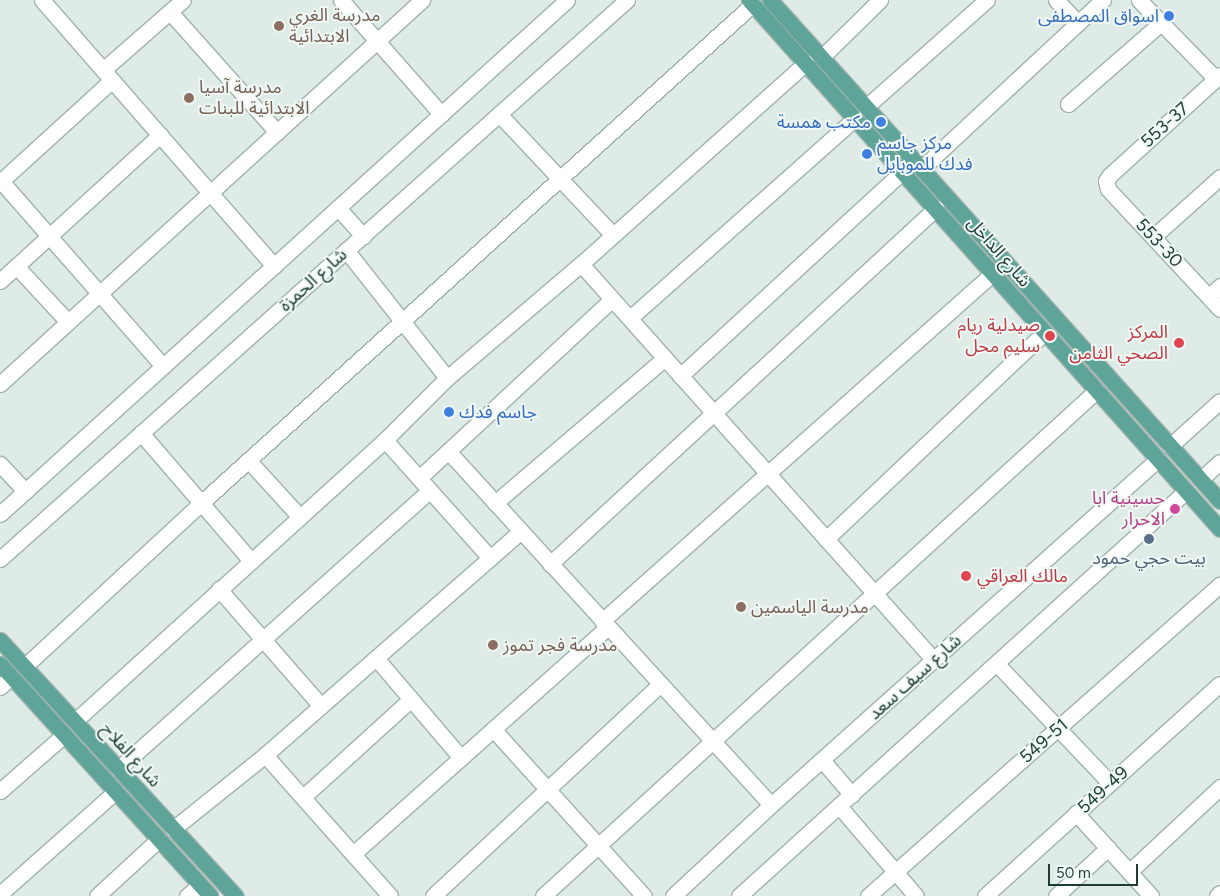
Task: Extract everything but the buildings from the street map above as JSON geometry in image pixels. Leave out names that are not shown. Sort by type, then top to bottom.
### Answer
[{"type":"main road","name":"شارع الداخل","points":[[770,0],[823,56],[1220,501]]},
{"type":"main road","name":"شارع الداخل","points":[[751,2],[1220,529]]},
{"type":"main road","name":"شارع الفلاح","points":[[0,640],[235,896]]},
{"type":"main road","name":"شارع الفلاح","points":[[0,664],[6,682],[64,735],[205,890]]},
{"type":"street","points":[[162,366],[1,181],[183,0]]},
{"type":"street","points":[[341,0],[442,114]]},
{"type":"street","points":[[0,384],[422,0]]},
{"type":"street","name":"شارع الحمزة","points":[[0,514],[567,0]]},
{"type":"street","name":"شارع الحمزة","points":[[0,559],[627,0]]},
{"type":"street","points":[[823,56],[880,0]]},
{"type":"street","points":[[867,106],[986,0]]},
{"type":"street","points":[[1056,0],[1078,23]]},
{"type":"street","points":[[922,168],[1103,0]]},
{"type":"street","points":[[1138,0],[1218,77]]},
{"type":"street","points":[[25,666],[248,460],[560,178],[751,2]]},
{"type":"street","points":[[51,3],[108,75],[274,266]]},
{"type":"street","points":[[170,12],[277,132]]},
{"type":"street","points":[[1068,104],[1161,23]]},
{"type":"street","points":[[75,721],[386,440],[447,378],[581,264],[806,62]]},
{"type":"street","name":"553-37","points":[[1110,175],[1218,77]]},
{"type":"street","points":[[499,114],[613,235]]},
{"type":"street","points":[[630,318],[855,118]]},
{"type":"street","points":[[0,281],[160,135]]},
{"type":"street","points":[[680,376],[903,171]]},
{"type":"street","name":"553-30","points":[[1110,175],[1106,181],[1108,189],[1220,308]]},
{"type":"street","points":[[1153,237],[1220,177]]},
{"type":"street","points":[[338,208],[362,236]]},
{"type":"street","points":[[550,564],[936,208]]},
{"type":"street","points":[[346,250],[447,378]]},
{"type":"street","points":[[581,264],[934,660]]},
{"type":"street","points":[[16,266],[68,322]]},
{"type":"street","points":[[353,854],[493,729],[767,473],[993,274]]},
{"type":"street","points":[[1209,296],[1220,286]]},
{"type":"street","points":[[419,478],[612,299]]},
{"type":"street","points":[[826,539],[1045,332]]},
{"type":"street","points":[[495,503],[665,358]]},
{"type":"street","points":[[543,896],[1097,390]]},
{"type":"street","points":[[1170,446],[1220,401]]},
{"type":"street","points":[[141,434],[250,561]]},
{"type":"street","points":[[386,440],[490,558]]},
{"type":"street","points":[[448,452],[771,805]]},
{"type":"street","name":"شارع سيف سعد","points":[[673,896],[771,805],[1158,459]]},
{"type":"street","points":[[248,460],[300,517]]},
{"type":"street","points":[[1201,479],[1220,462]]},
{"type":"street","points":[[0,464],[25,491]]},
{"type":"street","points":[[118,769],[429,491]]},
{"type":"street","points":[[739,896],[1186,491]]},
{"type":"street","points":[[173,828],[265,755],[521,531]]},
{"type":"street","name":"549-51","points":[[868,896],[1220,585]]},
{"type":"street","points":[[219,589],[321,706]]},
{"type":"street","points":[[376,658],[461,758]]},
{"type":"street","points":[[997,664],[1110,783]]},
{"type":"street","points":[[434,896],[660,684]]},
{"type":"street","name":"549-49","points":[[985,896],[1220,684]]},
{"type":"street","points":[[303,797],[411,699]]},
{"type":"street","points":[[493,729],[644,896]]},
{"type":"street","points":[[0,792],[64,735]]},
{"type":"street","points":[[265,755],[390,896]]},
{"type":"street","points":[[822,760],[852,795]]},
{"type":"street","points":[[1129,872],[1220,787]]},
{"type":"street","points":[[0,894],[116,792]]},
{"type":"street","points":[[839,806],[916,896]]},
{"type":"street","points":[[1076,813],[1151,896]]},
{"type":"street","points":[[97,896],[158,839]]},
{"type":"street","points":[[1056,896],[1108,848]]},
{"type":"street","points":[[187,896],[205,890]]},
{"type":"street","points":[[1217,896],[1220,893]]},
{"type":"place","name":"اسواق المصطفى","points":[[1169,16]]},
{"type":"place","name":"مدرسة الغري الابتدائية","points":[[279,26]]},
{"type":"place","name":"مدرسة آسيا الابتدائية للبنات","points":[[189,98]]},
{"type":"place","name":"مكتب همسة","points":[[881,122]]},
{"type":"place","name":"مركز جاسم فدك للموبايل","points":[[867,154]]},
{"type":"place","name":"صيدلية ريام سليم محل","points":[[1050,336]]},
{"type":"place","name":"المركز الصحي الثامن","points":[[1179,343]]},
{"type":"place","name":"جاسم فدك","points":[[449,412]]},
{"type":"place","name":"حسينية ابا الاحرار","points":[[1175,509]]},
{"type":"place","name":"بيت حجي حمود","points":[[1149,539]]},
{"type":"place","name":"مالك العراقي","points":[[966,576]]},
{"type":"place","name":"مدرسة الياسمين","points":[[741,607]]},
{"type":"place","name":"مدرسة فجر تموز","points":[[493,645]]}]
